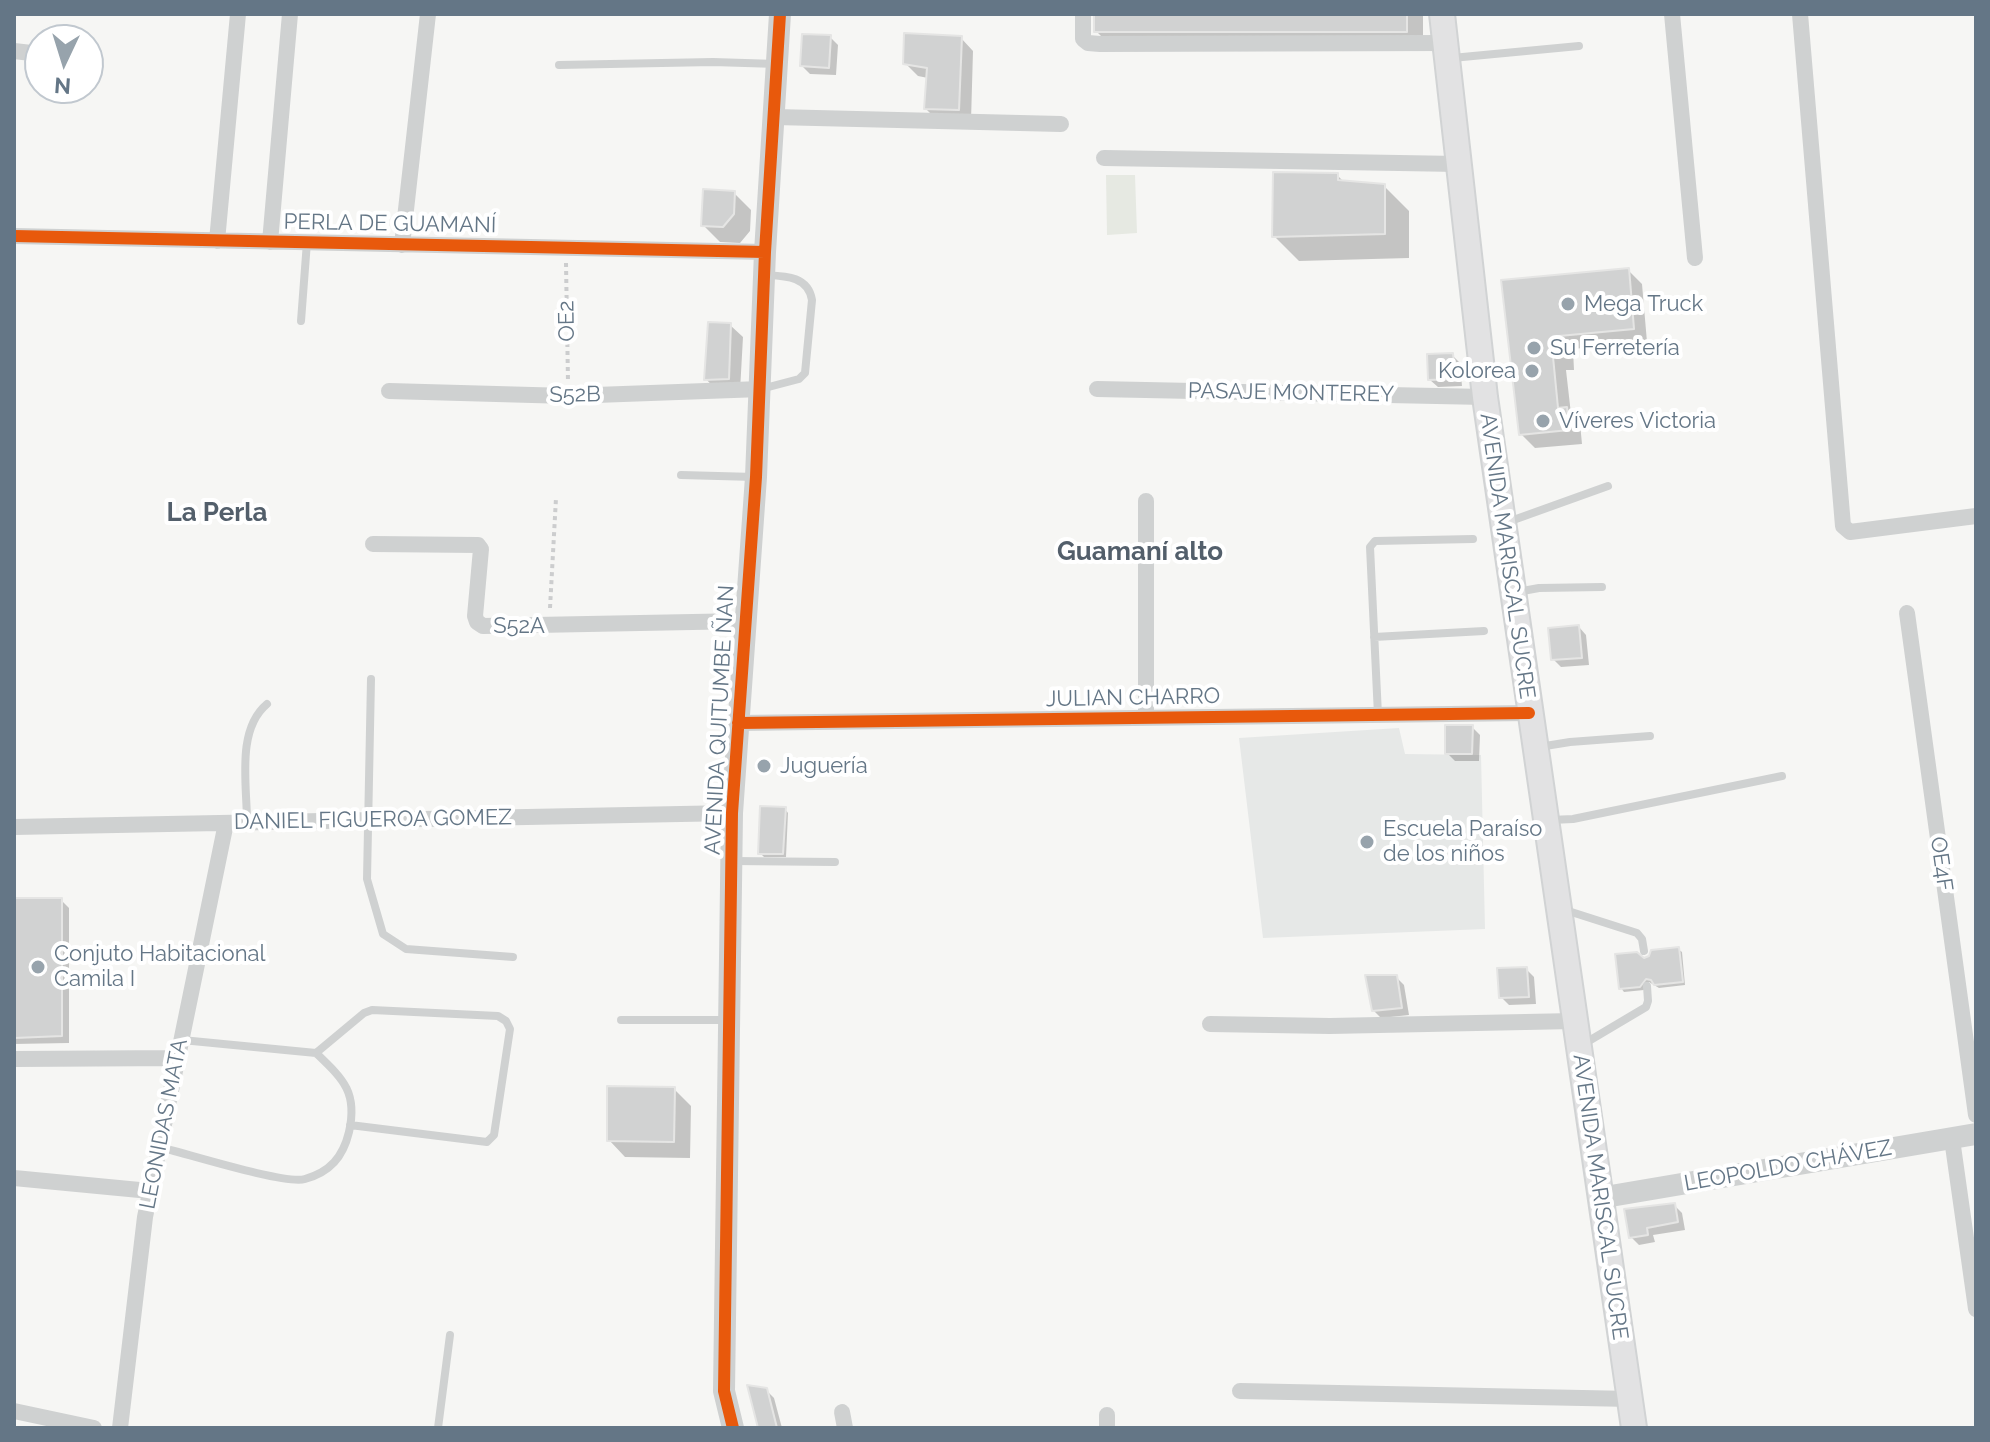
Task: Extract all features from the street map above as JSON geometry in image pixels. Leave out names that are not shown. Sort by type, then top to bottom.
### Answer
[{"type":"main road","name":"AVENIDA MARISCAL SUCRE","points":[[1442,14],[1485,397],[1634,1428]]},
{"type":"street","points":[[217,241],[238,14]]},
{"type":"street","points":[[270,242],[290,14]]},
{"type":"street","points":[[402,245],[428,14]]},
{"type":"street","name":"AVENIDA QUITUMBE ÑAN","points":[[733,1428],[724,1391],[732,813],[756,477],[765,252],[780,14]]},
{"type":"street","points":[[1083,14],[1083,39],[1088,43],[1446,51]]},
{"type":"street","points":[[1672,14],[1695,258]]},
{"type":"street","points":[[1800,14],[1843,526],[1850,532],[1976,516]]},
{"type":"street","points":[[775,117],[1061,124]]},
{"type":"street","points":[[1104,158],[1458,164]]},
{"type":"street","name":"PERLA DE GUAMANÍ","points":[[14,236],[765,252]]},
{"type":"street","name":"S52B","points":[[389,391],[568,396],[761,389]]},
{"type":"street","name":"PASAJE MONTEREY","points":[[1097,389],[1485,397]]},
{"type":"street","points":[[1146,501],[1146,718]]},
{"type":"street","name":"S52A","points":[[373,544],[478,545],[481,549],[475,616],[483,626],[745,621]]},
{"type":"street","name":"OE4F","points":[[1907,613],[1976,1115]]},
{"type":"street","name":"JULIAN CHARRO","points":[[738,723],[1529,713]]},
{"type":"street","name":"DANIEL FIGUEROA GOMEZ","points":[[14,827],[732,813]]},
{"type":"street","name":"LEONIDAS MATA","points":[[120,1428],[150,1191],[226,823]]},
{"type":"street","points":[[1210,1024],[1330,1026],[1574,1021]]},
{"type":"street","points":[[14,1059],[178,1058]]},
{"type":"street","name":"LEOPOLDO CHÁVEZ","points":[[1599,1198],[1976,1134]]},
{"type":"street","points":[[1952,1139],[1976,1309]]},
{"type":"street","points":[[14,1178],[150,1191]]},
{"type":"street","points":[[1240,1391],[1631,1399]]},
{"type":"street","points":[[14,1411],[94,1428]]},
{"type":"lane","points":[[1446,51],[1579,46]]},
{"type":"lane","points":[[559,65],[778,64]]},
{"type":"lane","points":[[301,321],[307,242]]},
{"type":"lane","points":[[761,389],[799,379],[805,373],[812,300],[811,292],[802,281],[788,276],[765,275]]},
{"type":"lane","points":[[681,475],[756,477]]},
{"type":"lane","points":[[1504,523],[1608,486]]},
{"type":"lane","points":[[1378,715],[1370,547],[1375,541],[1473,539]]},
{"type":"lane","points":[[1512,593],[1539,588],[1602,587]]},
{"type":"lane","points":[[1374,637],[1484,631]]},
{"type":"lane","points":[[371,679],[367,879],[383,934],[406,949],[513,957]]},
{"type":"lane","points":[[247,823],[247,749],[256,714],[267,704]]},
{"type":"lane","points":[[1535,748],[1650,736]]},
{"type":"lane","points":[[1546,821],[1573,819],[1782,776]]},
{"type":"lane","points":[[732,861],[835,862]]},
{"type":"lane","points":[[1558,908],[1631,930],[1642,939],[1644,951]]},
{"type":"lane","points":[[1578,1048],[1646,1007],[1647,986]]},
{"type":"lane","points":[[316,1053],[364,1013],[372,1010],[498,1016],[506,1021],[510,1029],[494,1135],[487,1142],[350,1125]]},
{"type":"lane","points":[[621,1020],[729,1020]]},
{"type":"lane","points":[[159,1147],[250,1171],[303,1180],[334,1163],[344,1151],[354,1112],[344,1080],[316,1053],[181,1040]]},
{"type":"lane","points":[[438,1428],[450,1335]]},
{"type":"path","points":[[549,626],[556,498]]},
{"type":"shaded area","points":[[1106,175],[1135,175],[1137,233],[1107,235]]},
{"type":"shaded area","name":"Escuela Paraíso de los niños","points":[[1399,728],[1405,754],[1481,755],[1485,929],[1263,938],[1239,738]]},
{"type":"building","points":[[1094,14],[1407,14],[1407,32],[1094,32]]},
{"type":"building","points":[[904,33],[962,36],[959,110],[924,109],[927,68],[903,64]]},
{"type":"building","points":[[802,34],[831,35],[829,68],[800,66]]},
{"type":"building","points":[[1273,172],[1338,173],[1338,180],[1385,184],[1385,234],[1272,237]]},
{"type":"building","points":[[703,189],[735,191],[734,214],[723,227],[701,226]]},
{"type":"building","name":"Mega Truck","points":[[1629,268],[1634,329],[1559,336],[1561,356],[1553,357],[1558,408],[1567,407],[1569,430],[1519,435],[1501,280]]},
{"type":"building","points":[[708,322],[731,323],[729,379],[704,380]]},
{"type":"building","points":[[1453,353],[1455,379],[1428,380],[1427,354]]},
{"type":"building","points":[[1579,625],[1582,658],[1551,660],[1548,628]]},
{"type":"building","points":[[1445,725],[1473,725],[1472,754],[1445,754]]},
{"type":"building","points":[[760,806],[786,807],[783,854],[758,854]]},
{"type":"building","name":"Conjuto Habitacional Camila I","points":[[14,898],[62,898],[62,1036],[14,1038]]},
{"type":"building","points":[[1679,947],[1683,982],[1654,985],[1646,979],[1640,987],[1619,989],[1615,954],[1637,952],[1644,958],[1649,956],[1651,950]]},
{"type":"building","points":[[1527,967],[1529,997],[1499,998],[1497,968]]},
{"type":"building","points":[[1365,975],[1397,975],[1402,1008],[1372,1011]]},
{"type":"building","points":[[607,1086],[675,1087],[674,1142],[607,1141]]},
{"type":"building","points":[[1675,1203],[1678,1222],[1647,1228],[1648,1235],[1629,1238],[1624,1209]]},
{"type":"building","points":[[747,1385],[767,1388],[777,1428],[758,1428]]},
{"type":"cycle path","points":[[733,1428],[724,1391],[732,813],[756,477],[765,252],[780,14]]},
{"type":"cycle path","points":[[14,236],[765,252]]},
{"type":"cycle path","points":[[738,723],[1529,713]]},
{"type":"place","name":"Mega Truck","points":[[1568,304]]},
{"type":"place","name":"Su Ferretería","points":[[1534,348]]},
{"type":"place","name":"Kolorea","points":[[1532,371]]},
{"type":"place","name":"Víveres Victoria","points":[[1543,421]]},
{"type":"place","name":"Juguería","points":[[764,766]]},
{"type":"place","name":"Escuela Paraíso de los niños","points":[[1367,842]]},
{"type":"place","name":"Conjuto Habitacional Camila I","points":[[38,967]]},
{"type":"district","name":"La Perla","points":[[217,513]]},
{"type":"district","name":"Guamaní alto","points":[[1140,552]]}]
